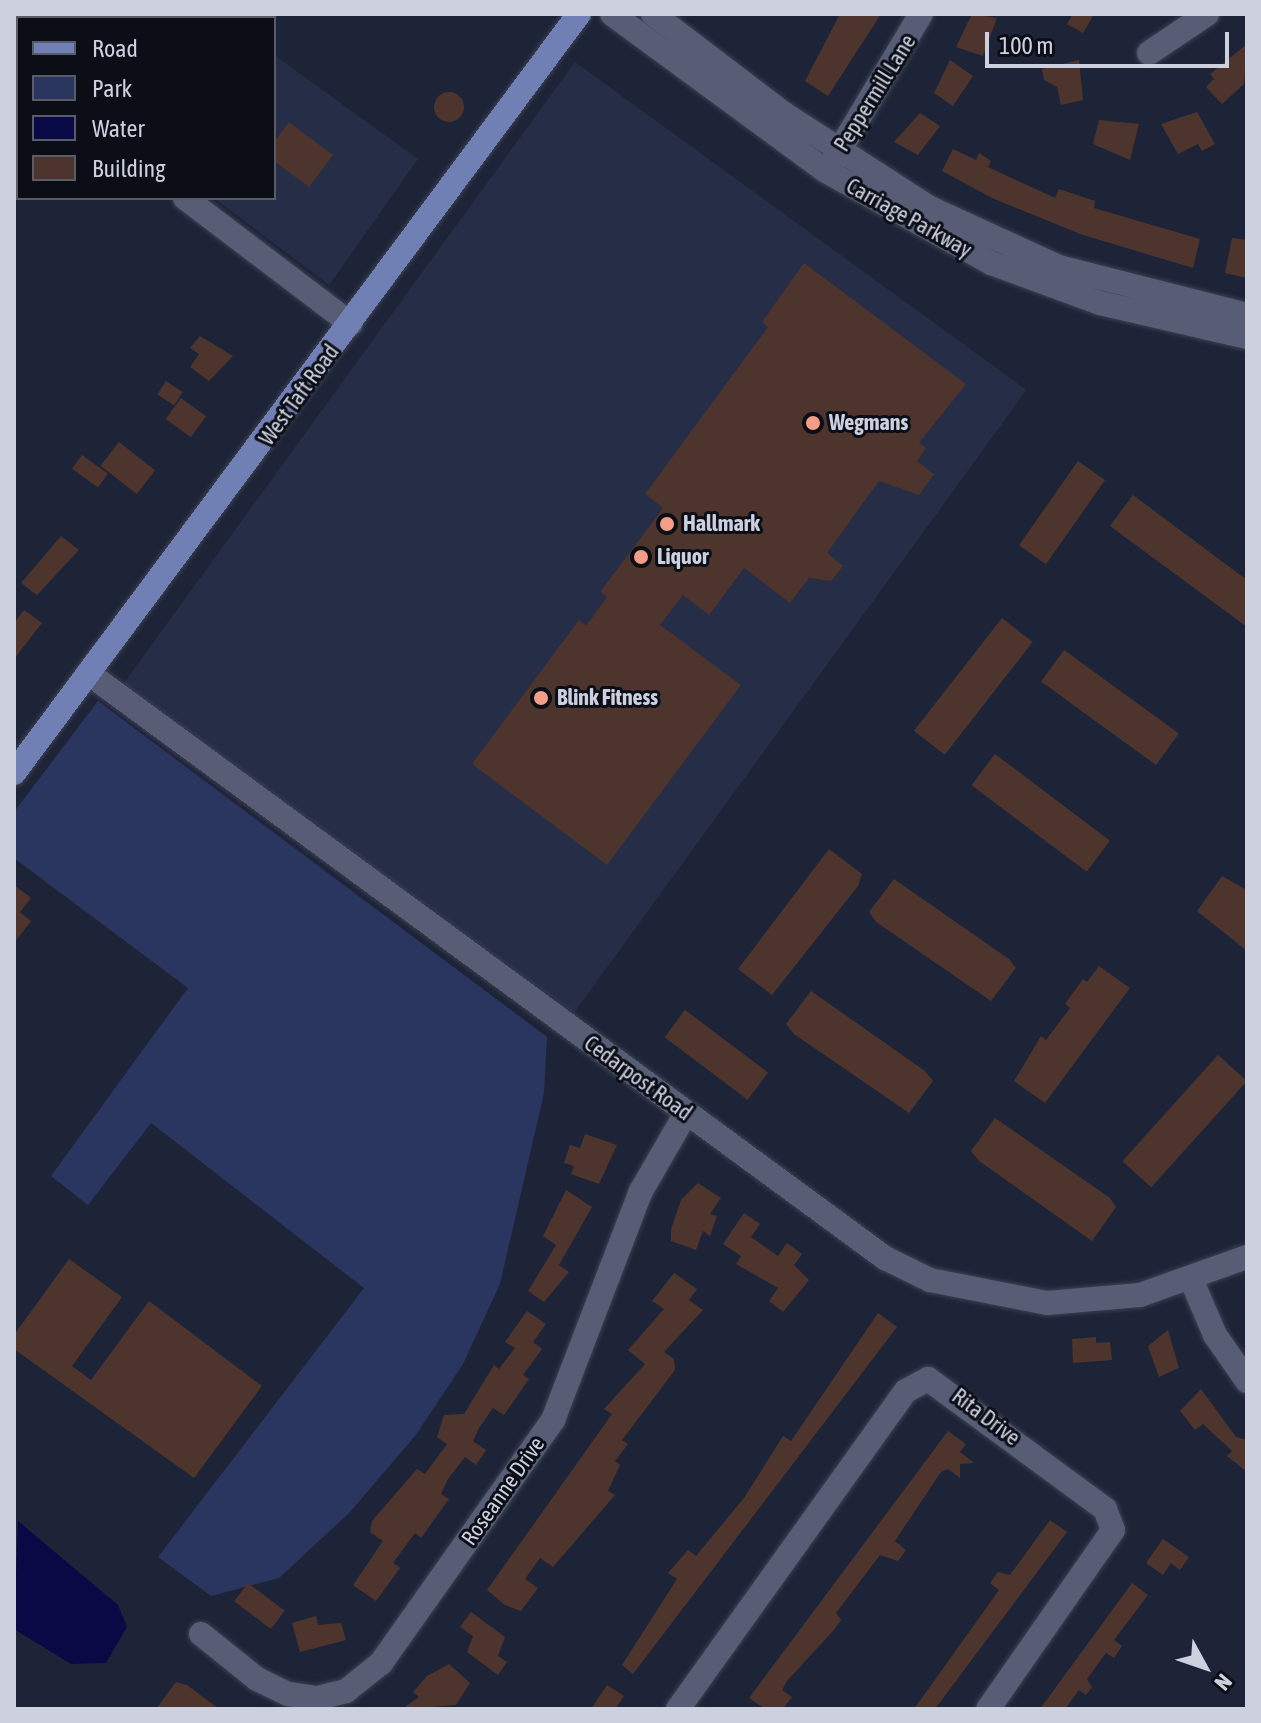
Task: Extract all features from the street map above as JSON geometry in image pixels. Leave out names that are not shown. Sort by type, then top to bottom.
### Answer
[{"type":"main road","name":"West Taft Road","points":[[14,773],[579,14]]},
{"type":"street","name":"Carriage Parkway","points":[[612,14],[696,61],[832,162],[991,263],[1100,303],[1247,337]]},
{"type":"street","name":"Carriage Parkway","points":[[653,14],[696,61]]},
{"type":"street","name":"Peppermill Lane","points":[[832,162],[921,14]]},
{"type":"street","points":[[1149,53],[1207,14]]},
{"type":"street","name":"Carriage Parkway","points":[[832,162],[1059,267],[1247,315]]},
{"type":"street","points":[[188,200],[351,324]]},
{"type":"street","name":"Cedarpost Road","points":[[88,673],[850,1235],[930,1280],[1047,1303],[1140,1295],[1247,1257]]},
{"type":"street","name":"Roseanne Drive","points":[[201,1634],[257,1679],[288,1694],[318,1698],[346,1691],[381,1663],[553,1420],[641,1191],[686,1113]]},
{"type":"street","points":[[1191,1279],[1215,1335],[1247,1381]]},
{"type":"street","name":"Rita Drive","points":[[678,1709],[906,1391],[928,1379],[1105,1509],[1113,1530],[988,1709]]},
{"type":"shaded area","points":[[276,56],[418,159],[329,285],[217,200],[276,200]]},
{"type":"shaded area","points":[[575,62],[1026,390],[574,1013],[122,685]]},
{"type":"green space","points":[[98,701],[547,1037],[544,1093],[500,1284],[463,1364],[415,1436],[350,1512],[279,1578],[211,1596],[158,1557],[364,1288],[151,1123],[88,1205],[51,1176],[188,988],[14,858],[14,812]]},
{"type":"water","points":[[18,1521],[118,1605],[127,1627],[106,1663],[71,1664],[14,1629]]},
{"type":"building","points":[[840,14],[881,14],[828,96],[805,81]]},
{"type":"building","points":[[972,14],[997,18],[983,56],[956,47]]},
{"type":"building","points":[[1073,14],[1094,14],[1083,33],[1067,24]]},
{"type":"building","points":[[1247,44],[1244,84],[1222,104],[1206,87],[1214,79],[1210,74]]},
{"type":"building","points":[[950,60],[973,76],[953,106],[934,93]]},
{"type":"building","points":[[1079,60],[1083,100],[1061,105],[1057,87],[1044,80],[1042,69]]},
{"type":"building","points":[[449,92],[455,93],[463,101],[463,113],[455,121],[449,122],[443,121],[435,113],[434,107],[435,101],[443,93]]},
{"type":"building","points":[[1197,112],[1215,144],[1202,151],[1198,144],[1178,154],[1161,124]]},
{"type":"building","points":[[920,113],[940,126],[918,155],[894,142]]},
{"type":"building","points":[[1099,120],[1139,124],[1130,160],[1093,144]]},
{"type":"building","points":[[289,122],[333,155],[309,187],[276,162],[276,139]]},
{"type":"building","points":[[953,149],[976,160],[979,153],[991,161],[988,167],[1055,198],[1059,189],[1095,201],[1094,208],[1200,239],[1193,268],[1080,234],[992,198],[942,171]]},
{"type":"building","points":[[1232,238],[1247,240],[1247,278],[1225,273]]},
{"type":"building","points":[[804,263],[966,384],[919,443],[926,448],[917,461],[934,474],[919,495],[879,481],[827,553],[843,566],[831,581],[809,578],[790,603],[744,568],[709,615],[683,595],[660,625],[741,685],[607,865],[472,764],[579,620],[586,626],[607,597],[600,592],[663,508],[645,494],[768,327],[762,322]]},
{"type":"building","points":[[200,336],[233,356],[209,381],[190,367],[199,354],[190,348]]},
{"type":"building","points":[[166,381],[183,392],[174,405],[157,394]]},
{"type":"building","points":[[181,398],[206,416],[191,437],[166,419]]},
{"type":"building","points":[[119,442],[155,470],[137,494],[101,466]]},
{"type":"building","points":[[82,455],[108,474],[98,488],[72,469]]},
{"type":"building","points":[[1078,461],[1105,480],[1046,564],[1019,545]]},
{"type":"building","points":[[1133,495],[1247,580],[1247,627],[1110,526]]},
{"type":"building","points":[[61,536],[79,550],[37,595],[21,583]]},
{"type":"building","points":[[24,610],[42,623],[14,659],[14,623]]},
{"type":"building","points":[[1002,618],[1033,642],[945,755],[914,731]]},
{"type":"building","points":[[1064,650],[1179,733],[1156,765],[1041,682]]},
{"type":"building","points":[[995,754],[1110,841],[1087,872],[972,785]]},
{"type":"building","points":[[829,849],[862,874],[858,886],[772,995],[738,969]]},
{"type":"building","points":[[1222,876],[1247,890],[1247,951],[1197,911]]},
{"type":"building","points":[[894,879],[1009,959],[1016,968],[991,1001],[876,922],[869,912]]},
{"type":"building","points":[[14,885],[31,898],[20,912],[31,921],[14,943]]},
{"type":"building","points":[[1099,966],[1130,988],[1045,1103],[1014,1081],[1041,1036],[1046,1040],[1070,1008],[1065,1004],[1083,979],[1087,982]]},
{"type":"building","points":[[811,991],[925,1071],[933,1081],[909,1113],[794,1034],[786,1024]]},
{"type":"building","points":[[685,1010],[768,1073],[748,1100],[665,1037]]},
{"type":"building","points":[[1218,1055],[1247,1081],[1151,1187],[1122,1161]]},
{"type":"building","points":[[995,1118],[1110,1198],[1116,1207],[1092,1241],[979,1161],[971,1151]]},
{"type":"building","points":[[585,1134],[617,1145],[599,1184],[571,1174],[574,1166],[564,1163],[570,1145],[580,1148]]},
{"type":"building","points":[[698,1183],[721,1198],[710,1214],[717,1216],[710,1236],[703,1231],[696,1250],[671,1241],[671,1229],[681,1200]]},
{"type":"building","points":[[566,1190],[592,1207],[559,1265],[569,1272],[544,1302],[528,1291],[556,1245],[543,1236]]},
{"type":"building","points":[[744,1213],[760,1224],[751,1237],[778,1256],[787,1243],[802,1254],[794,1265],[809,1280],[783,1312],[769,1301],[778,1288],[736,1264],[741,1256],[723,1244]]},
{"type":"building","points":[[69,1259],[122,1297],[72,1366],[91,1380],[149,1301],[262,1386],[194,1478],[14,1349],[14,1335]]},
{"type":"building","points":[[674,1273],[697,1289],[689,1300],[703,1310],[664,1352],[674,1359],[675,1370],[622,1440],[628,1444],[615,1461],[620,1465],[608,1491],[615,1495],[553,1567],[540,1558],[525,1579],[538,1588],[521,1611],[505,1605],[487,1590],[612,1414],[604,1409],[645,1364],[628,1350],[664,1309],[652,1301]]},
{"type":"building","points":[[527,1311],[546,1324],[533,1342],[542,1349],[523,1375],[529,1379],[504,1415],[493,1408],[479,1428],[473,1441],[486,1450],[476,1465],[465,1457],[448,1479],[441,1494],[449,1499],[421,1538],[415,1533],[393,1563],[400,1568],[376,1601],[353,1585],[383,1541],[370,1532],[372,1521],[417,1469],[425,1474],[447,1444],[437,1437],[444,1415],[464,1414],[494,1365],[499,1369],[515,1348],[505,1342]]},
{"type":"building","points":[[878,1313],[897,1327],[633,1674],[622,1665],[677,1579],[668,1573],[688,1550],[696,1556],[744,1498],[783,1436],[791,1441]]},
{"type":"building","points":[[1168,1330],[1179,1368],[1159,1377],[1148,1346]]},
{"type":"building","points":[[1096,1337],[1096,1343],[1110,1342],[1112,1360],[1073,1363],[1072,1339]]},
{"type":"building","points":[[1201,1389],[1236,1437],[1247,1440],[1247,1472],[1227,1456],[1232,1451],[1203,1424],[1195,1430],[1180,1411]]},
{"type":"building","points":[[948,1431],[966,1444],[960,1452],[974,1463],[960,1464],[960,1478],[948,1469],[941,1472],[895,1541],[906,1550],[898,1561],[880,1555],[836,1613],[841,1620],[833,1631],[787,1681],[782,1690],[792,1697],[783,1709],[765,1709],[749,1698]]},
{"type":"building","points":[[1050,1520],[1067,1532],[935,1709],[914,1709],[999,1590],[990,1583],[998,1572],[1010,1575]]},
{"type":"building","points":[[1163,1539],[1189,1557],[1180,1570],[1171,1563],[1163,1575],[1146,1563]]},
{"type":"building","points":[[248,1583],[285,1611],[271,1629],[234,1601]]},
{"type":"building","points":[[1132,1583],[1148,1595],[1114,1640],[1122,1646],[1114,1658],[1106,1653],[1087,1679],[1092,1687],[1086,1695],[1079,1690],[1065,1709],[1040,1709]]},
{"type":"building","points":[[471,1612],[505,1637],[498,1656],[507,1662],[498,1675],[467,1652],[473,1636],[460,1627]]},
{"type":"building","points":[[316,1616],[318,1625],[341,1623],[346,1640],[300,1652],[292,1623]]},
{"type":"building","points":[[449,1664],[470,1683],[456,1705],[402,1709],[419,1697],[413,1692],[427,1676]]},
{"type":"building","points":[[176,1682],[187,1685],[219,1709],[156,1709]]},
{"type":"building","points":[[607,1685],[624,1696],[615,1709],[591,1709]]},
{"type":"place","name":"Wegmans","points":[[813,423]]},
{"type":"place","name":"Hallmark","points":[[667,524]]},
{"type":"place","name":"Liquor","points":[[641,557]]},
{"type":"place","name":"Blink Fitness","points":[[541,698]]}]
